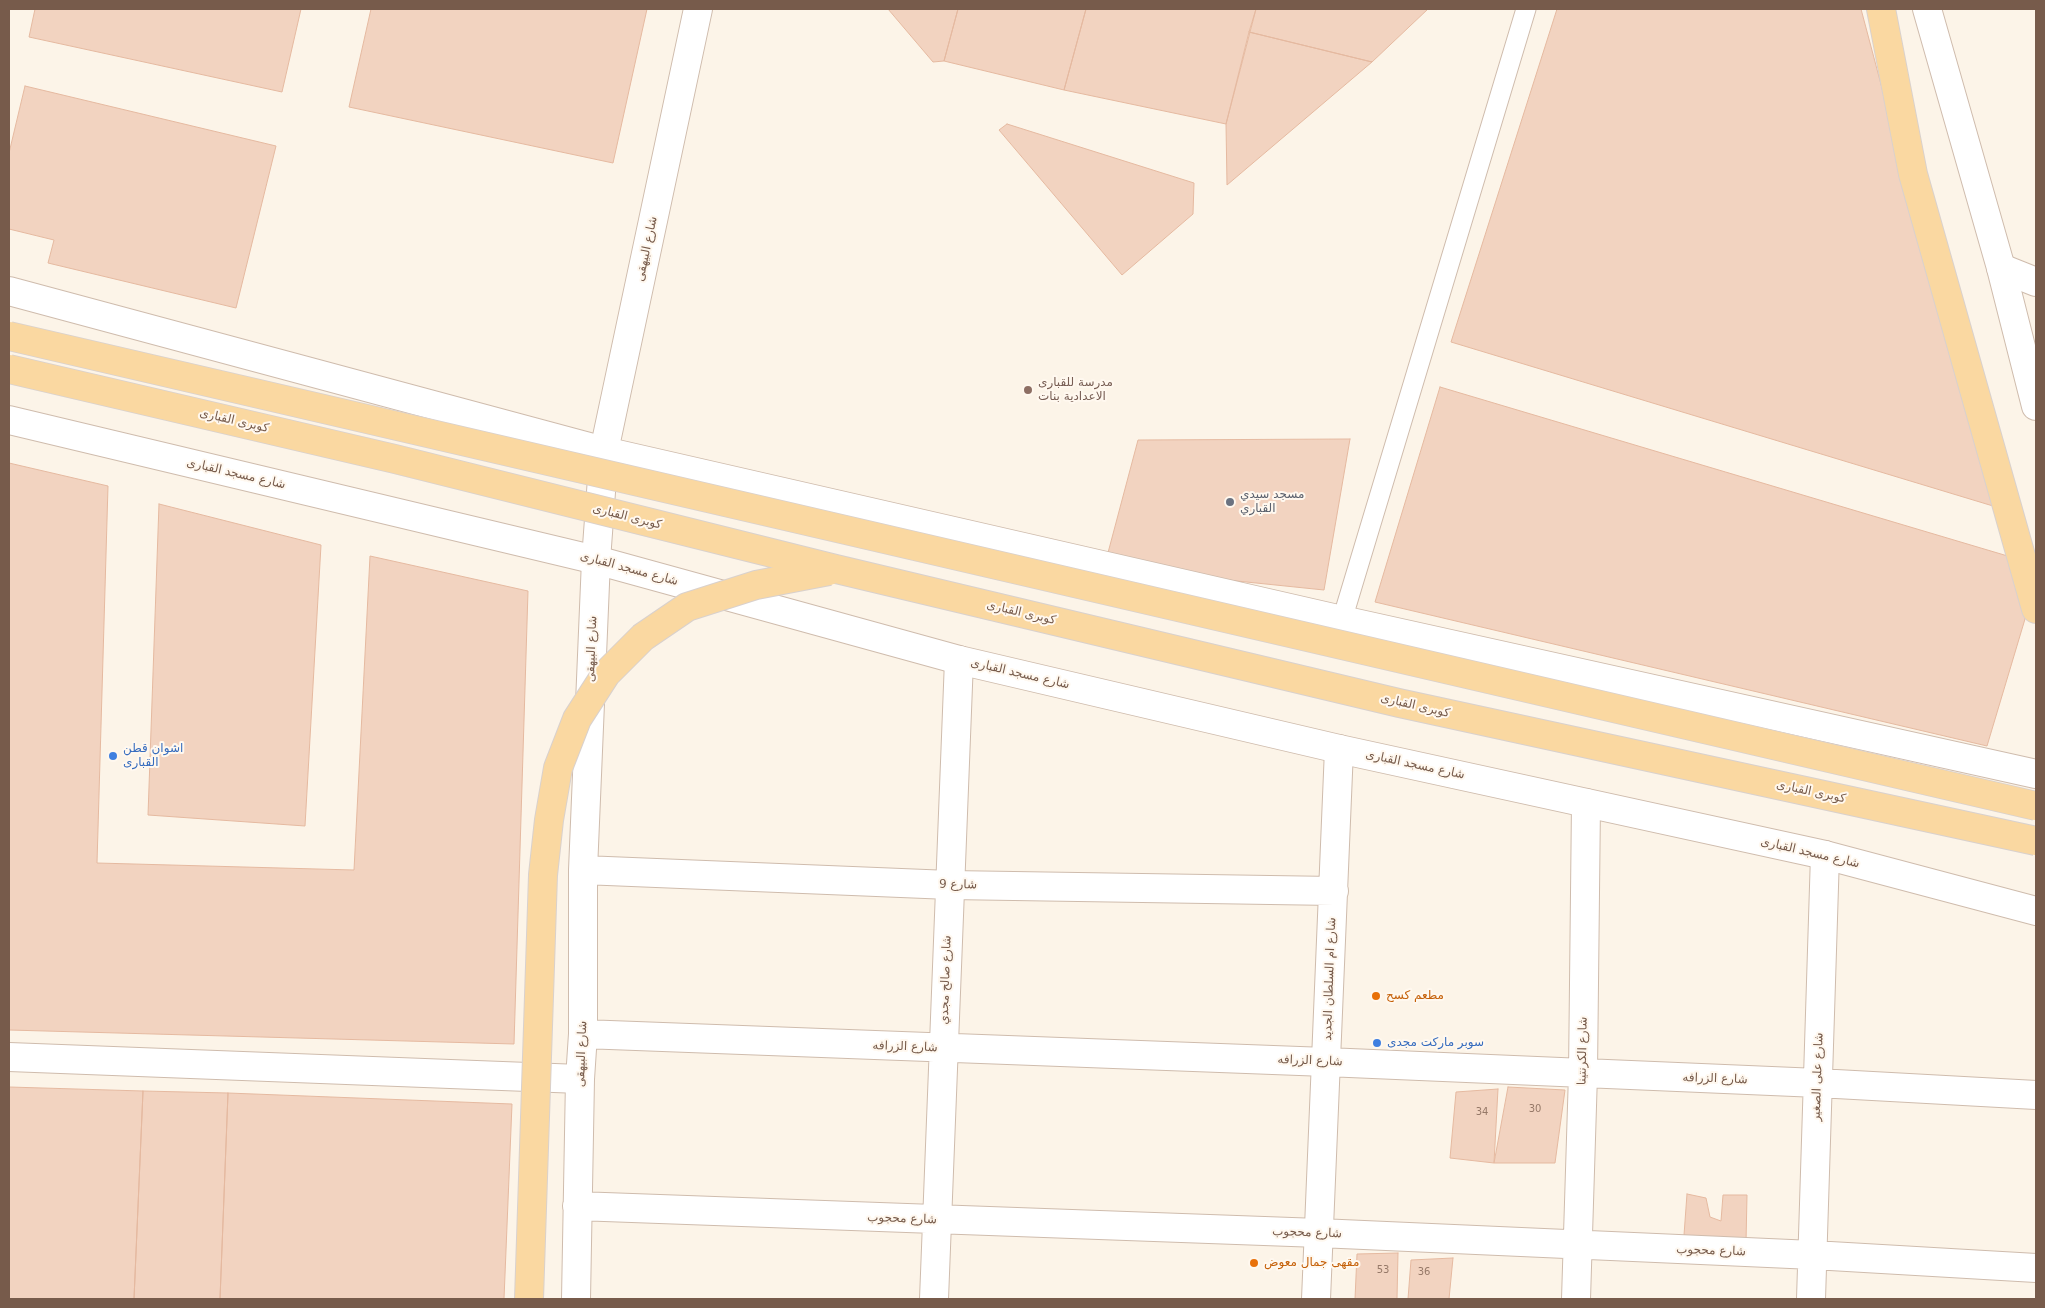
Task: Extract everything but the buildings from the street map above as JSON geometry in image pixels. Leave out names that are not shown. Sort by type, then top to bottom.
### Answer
[{"type":"main road","points":[[1881,9],[1913,174],[2036,609]]},
{"type":"main road","points":[[9,336],[2036,806]]},
{"type":"main road","name":"كوبرى القبارى","points":[[9,369],[394,459],[836,570],[1398,702],[2036,841]]},
{"type":"main road","points":[[530,1299],[543,875],[549,820],[558,768],[577,719],[606,674],[643,637],[687,607],[756,586],[836,570]]},
{"type":"street","name":"شارع البيهقى","points":[[576,1299],[580,1079],[584,1034],[583,870],[596,560],[604,451],[698,9]]},
{"type":"street","points":[[1927,9],[2001,268],[2036,406]]},
{"type":"street","points":[[2001,268],[2036,282]]},
{"type":"street","points":[[9,291],[604,451],[1342,620],[2036,774]]},
{"type":"street","name":"شارع مسجد القبارى","points":[[9,420],[596,560],[959,660],[1339,749],[1825,856],[2036,911]]},
{"type":"street","name":"شارع صالح مجدي","points":[[934,1299],[959,660]]},
{"type":"street","name":"شارع ام السلطان الجديد","points":[[1316,1299],[1339,749]]},
{"type":"street","name":"شارع الكرنتينا","points":[[1576,1299],[1576,1246],[1583,1074],[1586,803]]},
{"type":"street","name":"شارع على الصغير","points":[[1811,1299],[1825,856]]},
{"type":"street","name":"شارع 9","points":[[583,870],[950,885],[1334,891]]},
{"type":"street","name":"شارع الزرافه","points":[[584,1034],[1326,1062],[1818,1083],[2036,1095]]},
{"type":"street","points":[[9,1057],[580,1079]]},
{"type":"street","name":"شارع محجوب","points":[[577,1206],[1319,1233],[1576,1246],[1813,1255],[2036,1268]]},
{"type":"lane","points":[[1342,620],[1526,9]]},
{"type":"place","name":"مدرسة للقبارى الاعدادية بنات","points":[[1028,390]]},
{"type":"place","name":"مسجد سيدي القباري","points":[[1230,502]]},
{"type":"place","name":"اشوان قطن القبارى","points":[[113,756]]},
{"type":"place","name":"مطعم كسح","points":[[1376,996]]},
{"type":"place","name":"سوبر ماركت مجدى","points":[[1377,1043]]},
{"type":"place","name":"مقهى جمال معوض","points":[[1254,1263]]}]
